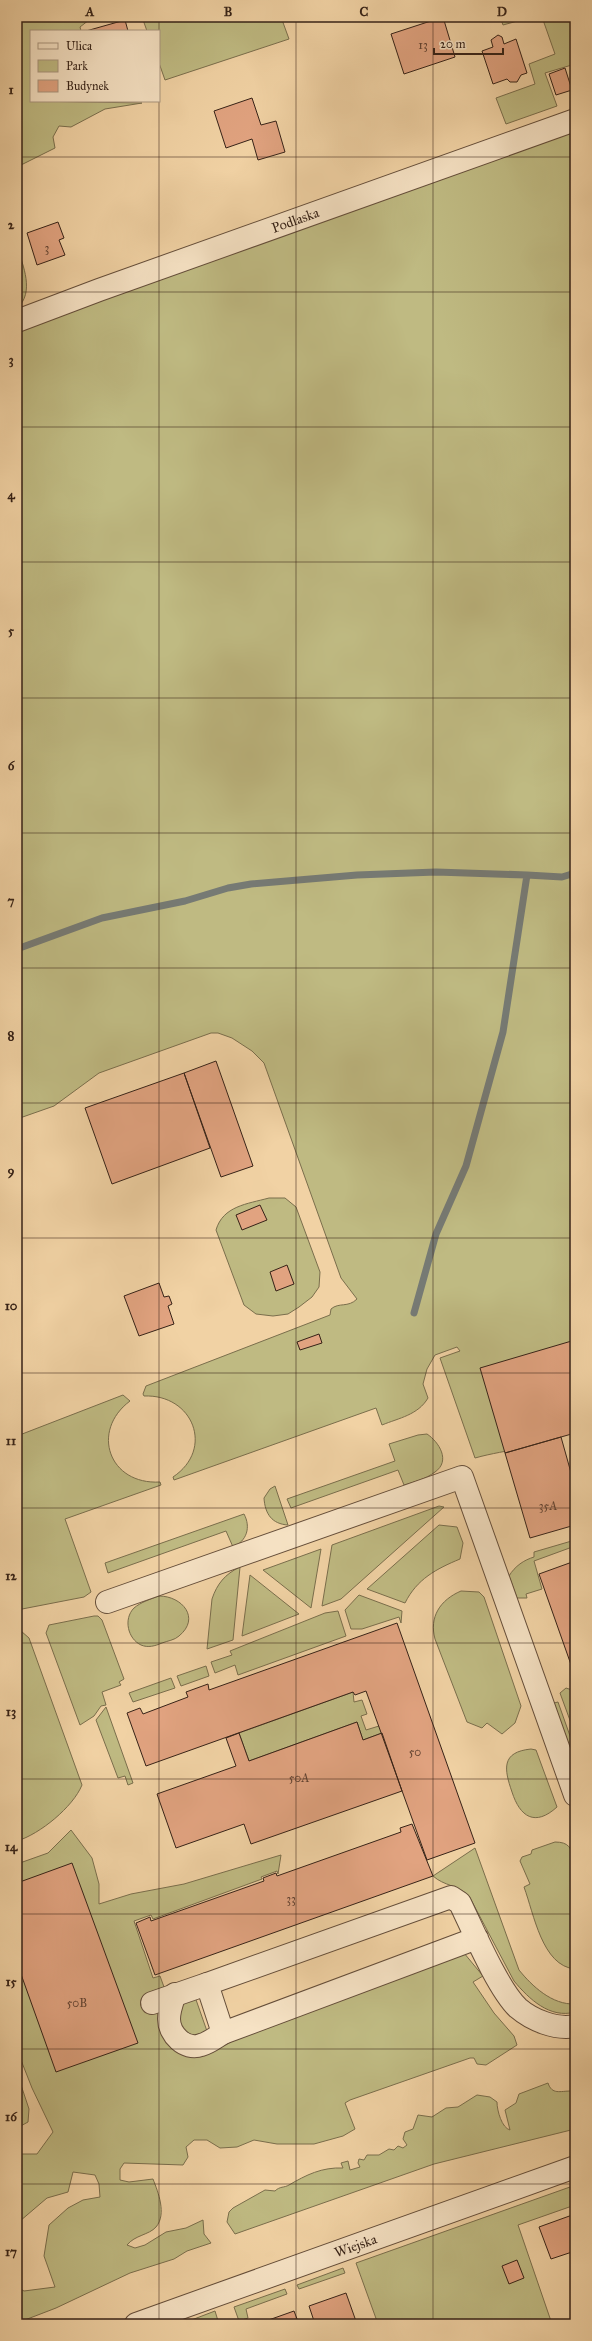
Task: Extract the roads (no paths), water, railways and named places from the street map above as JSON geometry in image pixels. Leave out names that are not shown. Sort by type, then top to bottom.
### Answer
[{"type":"street","name":"Podlaska","points":[[17,321],[107,287],[575,120]]},
{"type":"street","points":[[108,1602],[462,1477],[575,1795]]},
{"type":"street","points":[[152,2003],[451,1897],[460,1903],[507,1994],[518,2008],[534,2019],[554,2026],[575,2026]]},
{"type":"street","points":[[175,1994],[170,2008],[169,2023],[173,2033],[181,2042],[192,2046],[200,2046],[223,2033],[477,1938]]},
{"type":"street","points":[[207,1984],[223,2033]]},
{"type":"street","name":"Wiejska","points":[[136,2324],[575,2167]]},
{"type":"waterway","points":[[17,949],[102,918],[185,901],[228,888],[251,884],[357,875],[436,872],[527,875],[503,1032],[466,1166],[436,1234],[414,1313]]},
{"type":"waterway","points":[[527,875],[562,877],[575,873]]}]
